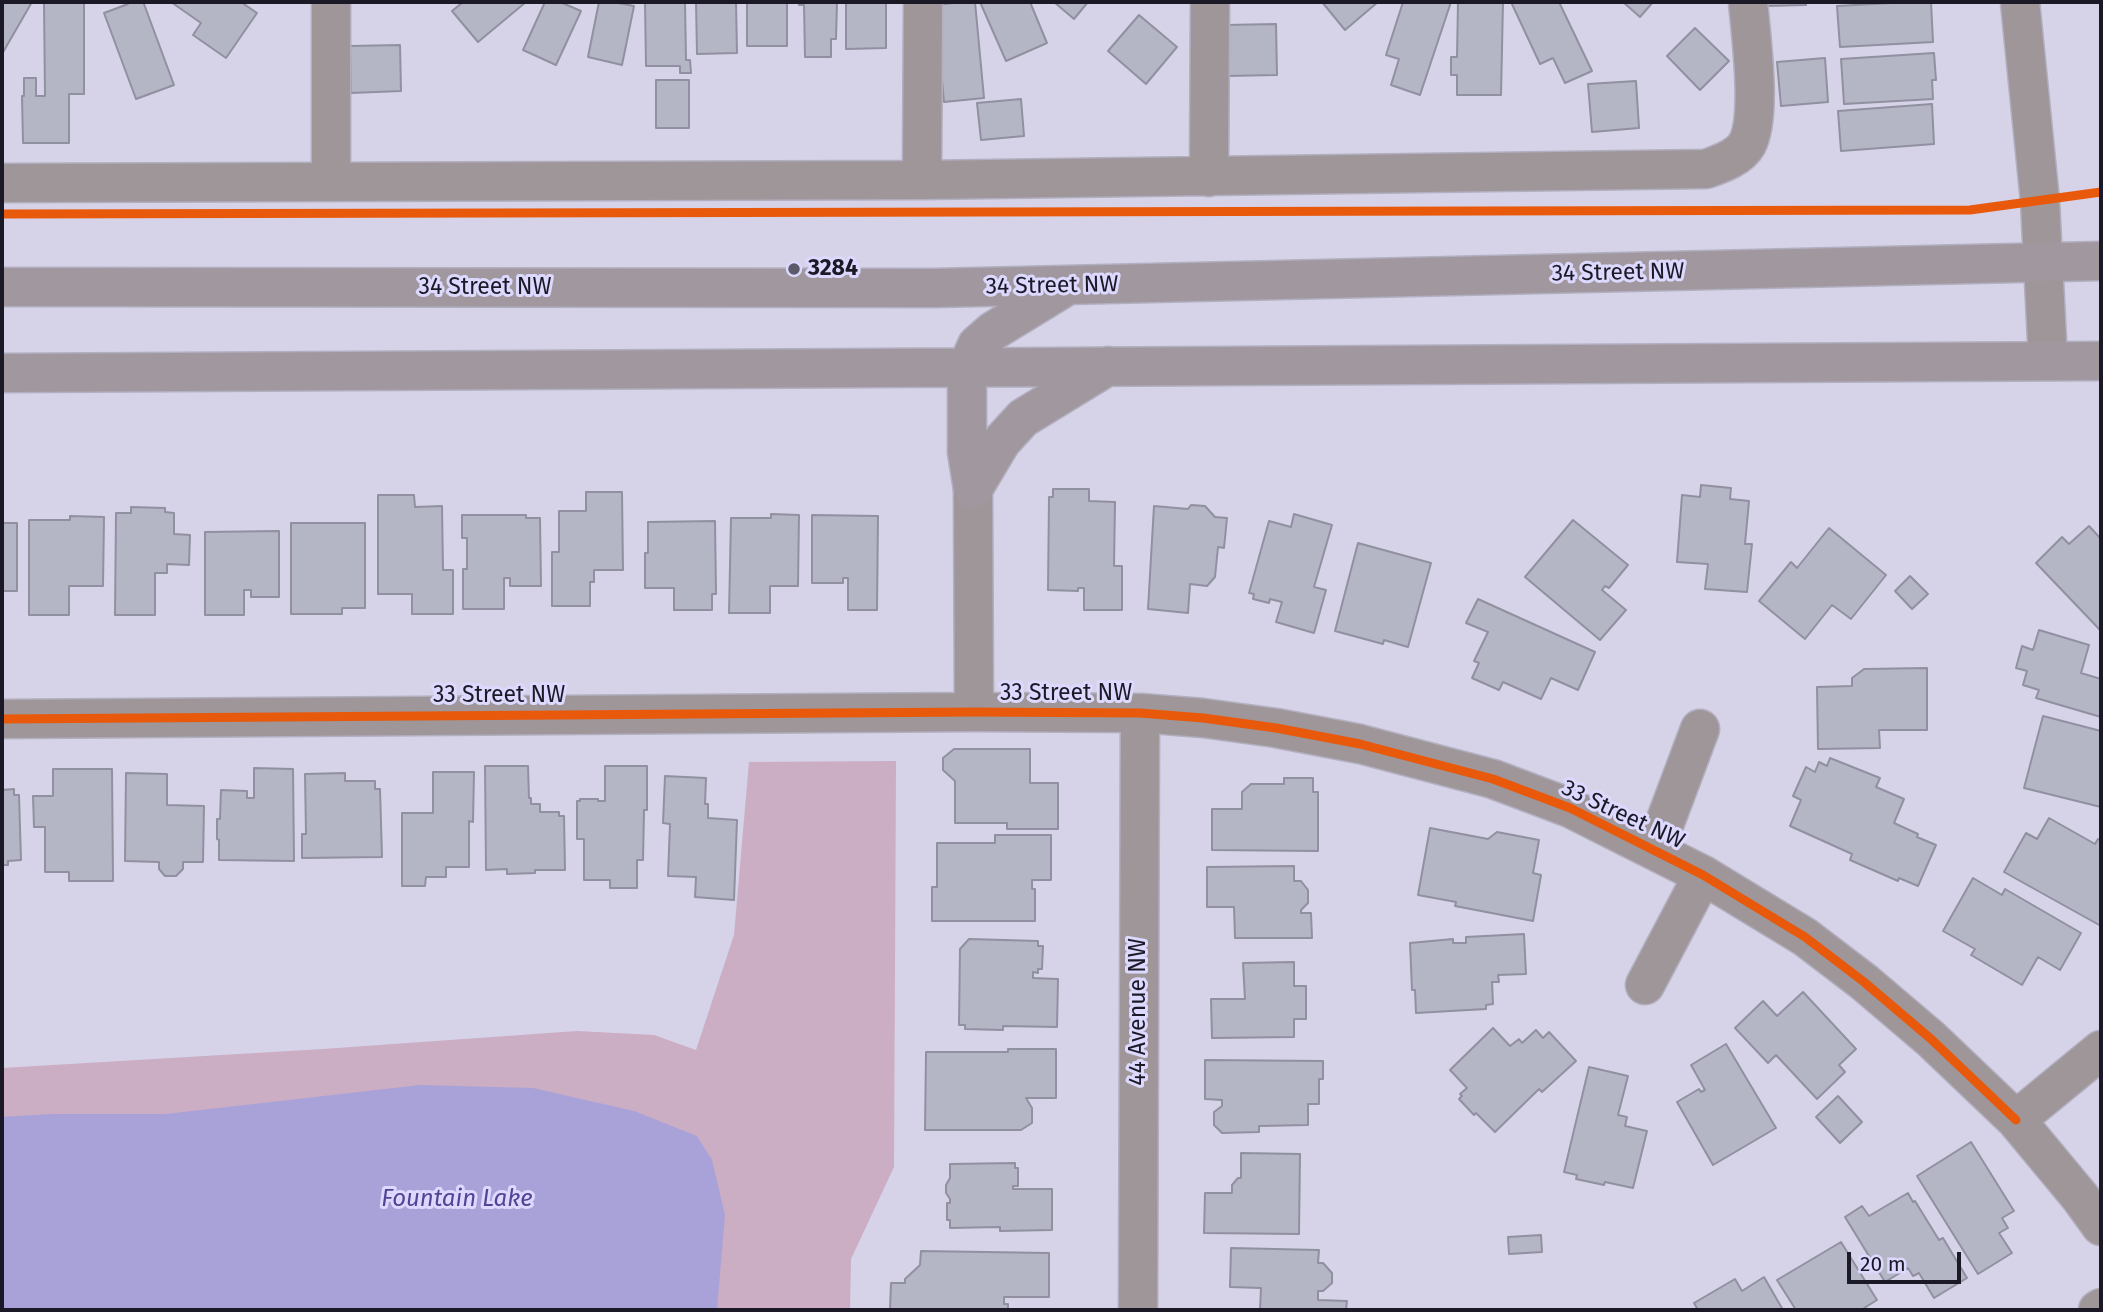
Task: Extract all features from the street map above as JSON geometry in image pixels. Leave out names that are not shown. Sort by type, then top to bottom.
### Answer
[{"type":"main road","name":"34 Street NW","points":[[2,287],[935,288],[2101,261]]},
{"type":"main road","points":[[973,489],[967,452],[967,369],[977,345],[993,331],[1067,286]]},
{"type":"main road","points":[[2,373],[2101,361]]},
{"type":"main road","points":[[973,489],[1001,442],[1023,418],[1110,365]]},
{"type":"street","points":[[331,2],[331,183]]},
{"type":"street","points":[[922,180],[923,2]]},
{"type":"street","points":[[1209,177],[1210,2]]},
{"type":"street","points":[[2,183],[922,180],[1706,169],[1728,161],[1746,145],[1755,114],[1748,2]]},
{"type":"street","points":[[2020,2],[2039,186],[2048,361]]},
{"type":"street","points":[[973,489],[974,712]]},
{"type":"street","name":"33 Street NW","points":[[2,719],[1140,713],[1276,728],[1360,744],[1493,779],[1570,808],[1703,875],[1805,937],[1864,982],[1930,1039],[2016,1120],[2101,1226]]},
{"type":"street","name":"44 Avenue NW","points":[[1138,1310],[1140,713]]},
{"type":"street","name":"33 Street NW","points":[[1655,849],[1700,729]]},
{"type":"street","name":"33 Street NW","points":[[1645,985],[1703,875]]},
{"type":"street","points":[[2016,1120],[2101,1050]]},
{"type":"shaded area","points":[[896,761],[894,1167],[851,1259],[850,1310],[2,1310],[2,1068],[577,1031],[654,1035],[696,1050],[734,935],[749,762]]},
{"type":"water","name":"Fountain Lake","points":[[420,1085],[533,1088],[634,1111],[697,1136],[712,1160],[725,1215],[717,1310],[2,1310],[2,1117],[50,1114],[166,1114]]},
{"type":"building","points":[[2,2],[32,2],[2,54]]},
{"type":"building","points":[[44,2],[84,2],[84,94],[69,94],[69,143],[23,143],[24,78],[36,78],[36,96],[45,96]]},
{"type":"building","points":[[128,2],[144,4],[174,85],[136,99],[104,13]]},
{"type":"building","points":[[171,2],[241,2],[257,13],[226,58],[193,35],[201,23]]},
{"type":"building","points":[[463,2],[526,2],[478,42],[452,11]]},
{"type":"building","points":[[545,2],[560,2],[581,11],[556,65],[523,50]]},
{"type":"building","points":[[599,2],[634,6],[622,65],[588,57]]},
{"type":"building","points":[[645,2],[685,2],[686,60],[690,60],[691,73],[680,73],[680,66],[646,66]]},
{"type":"building","points":[[696,2],[736,2],[737,53],[697,54]]},
{"type":"building","points":[[747,2],[787,2],[787,46],[747,46]]},
{"type":"building","points":[[799,2],[837,2],[836,39],[831,39],[831,57],[805,57],[804,5],[799,5]]},
{"type":"building","points":[[846,2],[886,2],[886,48],[846,49]]},
{"type":"building","points":[[975,2],[984,98],[944,102],[935,5]]},
{"type":"building","points":[[980,2],[1030,2],[1047,43],[1006,61]]},
{"type":"building","points":[[1054,2],[1088,2],[1074,19]]},
{"type":"building","points":[[1322,2],[1378,2],[1345,30]]},
{"type":"building","points":[[1403,2],[1451,2],[1420,95],[1391,85],[1399,59],[1386,55]]},
{"type":"building","points":[[1458,2],[1503,2],[1501,95],[1457,95],[1457,75],[1451,75],[1451,57],[1457,57]]},
{"type":"building","points":[[1511,2],[1559,2],[1592,71],[1565,83],[1553,58],[1540,64]]},
{"type":"building","points":[[1623,2],[1653,2],[1640,17]]},
{"type":"building","points":[[1766,2],[1806,2],[1806,5],[1766,6]]},
{"type":"building","points":[[1931,2],[1933,42],[1840,47],[1837,6]]},
{"type":"building","points":[[1139,15],[1177,47],[1146,84],[1108,51]]},
{"type":"building","points":[[1276,24],[1277,75],[1226,76],[1225,25]]},
{"type":"building","points":[[1695,28],[1729,61],[1700,90],[1667,56]]},
{"type":"building","points":[[400,45],[401,91],[351,93],[350,46]]},
{"type":"building","points":[[1934,53],[1936,80],[1932,80],[1933,99],[1844,104],[1841,59]]},
{"type":"building","points":[[1825,58],[1828,102],[1781,106],[1777,62]]},
{"type":"building","points":[[656,80],[689,80],[689,128],[656,128]]},
{"type":"building","points":[[1636,81],[1639,128],[1592,132],[1588,84]]},
{"type":"building","points":[[1021,99],[1024,136],[981,140],[977,103]]},
{"type":"building","points":[[1932,104],[1934,144],[1841,151],[1838,111]]},
{"type":"building","points":[[1701,485],[1731,488],[1730,499],[1749,501],[1745,544],[1752,544],[1747,592],[1705,589],[1708,564],[1677,562],[1682,495],[1700,497]]},
{"type":"building","points":[[1053,489],[1089,489],[1089,501],[1115,502],[1114,566],[1122,566],[1122,610],[1084,610],[1084,588],[1078,588],[1078,591],[1048,590],[1049,497],[1053,497]]},
{"type":"building","points":[[586,492],[622,492],[623,570],[594,570],[594,582],[590,582],[590,606],[552,606],[552,552],[559,552],[559,511],[586,511]]},
{"type":"building","points":[[378,495],[414,495],[415,507],[442,506],[443,570],[453,570],[453,614],[412,614],[412,594],[378,594]]},
{"type":"building","points":[[1191,505],[1205,506],[1215,517],[1227,518],[1224,548],[1218,547],[1215,577],[1207,586],[1190,584],[1188,613],[1148,609],[1154,506],[1188,509]]},
{"type":"building","points":[[131,507],[165,508],[165,512],[174,513],[174,534],[190,535],[189,565],[167,564],[167,573],[155,573],[155,615],[115,615],[116,513],[131,513]]},
{"type":"building","points":[[771,514],[799,515],[798,586],[770,586],[770,613],[729,613],[731,518],[771,518]]},
{"type":"building","points":[[1294,514],[1332,525],[1314,587],[1326,590],[1314,633],[1276,622],[1282,602],[1270,599],[1269,603],[1253,599],[1254,594],[1249,593],[1269,521],[1291,527]]},
{"type":"building","points":[[462,515],[526,515],[526,518],[540,518],[541,586],[510,586],[510,578],[504,578],[504,609],[463,609],[463,569],[467,569],[467,538],[462,538]]},
{"type":"building","points":[[812,515],[878,516],[877,610],[848,610],[848,578],[843,578],[843,583],[812,583]]},
{"type":"building","points":[[70,516],[104,517],[103,586],[69,586],[69,615],[29,615],[29,520],[70,520]]},
{"type":"building","points":[[1573,520],[1628,565],[1609,588],[1605,586],[1602,590],[1626,610],[1600,640],[1525,577]]},
{"type":"building","points":[[715,521],[716,594],[712,594],[712,610],[674,610],[674,588],[645,588],[648,522]]},
{"type":"building","points":[[2,523],[17,523],[17,591],[2,591]]},
{"type":"building","points":[[291,523],[365,523],[365,608],[342,608],[342,614],[291,614]]},
{"type":"building","points":[[2089,526],[2101,539],[2101,631],[2036,563],[2062,537],[2069,544]]},
{"type":"building","points":[[1829,528],[1886,575],[1851,619],[1832,605],[1805,639],[1759,601],[1791,562],[1797,568]]},
{"type":"building","points":[[279,531],[279,597],[251,597],[251,590],[244,590],[244,615],[205,615],[205,532]]},
{"type":"building","points":[[1358,543],[1431,563],[1408,647],[1384,640],[1383,644],[1335,631]]},
{"type":"building","points":[[1910,576],[1928,594],[1912,609],[1895,591]]},
{"type":"building","points":[[1478,599],[1595,652],[1578,690],[1551,678],[1541,699],[1503,682],[1499,690],[1472,678],[1479,663],[1474,661],[1488,632],[1466,623]]},
{"type":"building","points":[[2039,630],[2089,645],[2081,673],[2101,679],[2101,717],[2036,698],[2039,690],[2023,685],[2027,671],[2016,668],[2022,646],[2033,650]]},
{"type":"building","points":[[1927,668],[1927,730],[1879,730],[1880,748],[1818,749],[1817,687],[1852,686],[1852,678],[1864,669]]},
{"type":"building","points":[[2043,716],[2101,731],[2101,807],[2024,788]]},
{"type":"building","points":[[954,749],[1030,749],[1030,783],[1058,783],[1058,829],[1007,829],[1007,823],[955,823],[955,781],[943,770],[943,758]]},
{"type":"building","points":[[1830,758],[1880,778],[1876,787],[1904,799],[1894,823],[1936,845],[1918,886],[1899,878],[1898,881],[1850,860],[1852,854],[1790,826],[1801,800],[1793,796],[1806,767],[1815,772],[1819,762],[1827,766]]},
{"type":"building","points":[[485,766],[528,766],[531,804],[540,804],[540,812],[559,812],[559,816],[564,816],[565,870],[507,874],[507,869],[486,870]]},
{"type":"building","points":[[605,766],[647,766],[643,860],[637,860],[637,888],[610,888],[610,880],[584,880],[584,839],[577,839],[577,801],[605,801]]},
{"type":"building","points":[[254,768],[293,769],[294,861],[219,860],[217,819],[220,819],[221,790],[247,791],[247,798],[254,798]]},
{"type":"building","points":[[53,769],[112,769],[113,881],[69,881],[69,872],[45,872],[45,827],[34,827],[33,796],[53,796]]},
{"type":"building","points":[[433,772],[474,772],[473,822],[469,821],[469,867],[446,867],[446,877],[426,877],[425,886],[402,886],[402,813],[433,813]]},
{"type":"building","points":[[126,773],[167,774],[167,805],[204,806],[203,862],[183,862],[183,869],[176,876],[165,876],[159,869],[159,862],[125,861]]},
{"type":"building","points":[[345,773],[345,781],[375,781],[375,789],[380,789],[382,857],[302,858],[302,834],[306,834],[305,774]]},
{"type":"building","points":[[665,776],[706,778],[705,804],[708,804],[708,818],[737,820],[734,900],[695,897],[696,877],[668,876],[670,824],[663,823]]},
{"type":"building","points":[[1284,778],[1313,778],[1313,792],[1318,792],[1318,851],[1212,850],[1212,809],[1242,809],[1242,792],[1251,784],[1284,784]]},
{"type":"building","points":[[14,789],[14,795],[19,795],[21,860],[8,861],[8,865],[2,865],[2,790]]},
{"type":"building","points":[[2049,818],[2095,844],[2098,839],[2101,840],[2101,926],[2004,872],[2026,833],[2037,839]]},
{"type":"building","points":[[1430,828],[1488,839],[1497,832],[1539,840],[1533,873],[1541,875],[1533,921],[1455,906],[1456,902],[1418,895]]},
{"type":"building","points":[[995,835],[1051,835],[1051,880],[1032,880],[1032,889],[1035,889],[1035,921],[932,921],[932,887],[937,887],[937,843],[995,843]]},
{"type":"building","points":[[1294,866],[1294,881],[1301,881],[1308,890],[1308,903],[1301,913],[1311,913],[1312,938],[1235,938],[1234,907],[1207,907],[1207,867]]},
{"type":"building","points":[[1973,878],[2002,895],[2005,889],[2081,933],[2060,970],[2038,957],[2022,985],[1971,955],[1975,949],[1943,931]]},
{"type":"building","points":[[1524,934],[1526,974],[1498,975],[1499,982],[1492,982],[1493,1004],[1486,1005],[1486,1009],[1416,1013],[1410,943],[1453,939],[1453,943],[1466,943],[1466,937]]},
{"type":"building","points":[[969,939],[1038,941],[1038,946],[1043,946],[1042,969],[1038,969],[1038,973],[1033,972],[1033,978],[1058,979],[1057,1027],[1003,1026],[1003,1030],[965,1029],[965,1025],[959,1025],[960,949]]},
{"type":"building","points":[[1294,962],[1294,986],[1306,986],[1306,1019],[1294,1019],[1294,1037],[1212,1038],[1211,999],[1245,999],[1243,963]]},
{"type":"building","points":[[1803,992],[1856,1049],[1839,1065],[1845,1072],[1817,1099],[1776,1055],[1768,1063],[1735,1028],[1763,1001],[1777,1016]]},
{"type":"building","points":[[1493,1028],[1510,1046],[1519,1039],[1522,1043],[1536,1030],[1543,1038],[1549,1032],[1576,1061],[1542,1092],[1539,1089],[1495,1132],[1459,1099],[1462,1096],[1460,1094],[1467,1088],[1450,1070]]},
{"type":"building","points":[[1726,1044],[1776,1128],[1713,1165],[1677,1102],[1699,1089],[1701,1092],[1705,1090],[1691,1065]]},
{"type":"building","points":[[1008,1049],[1056,1049],[1056,1098],[1026,1098],[1032,1108],[1032,1123],[1021,1130],[925,1130],[926,1052],[1008,1052]]},
{"type":"building","points":[[1205,1060],[1323,1061],[1323,1079],[1319,1079],[1319,1104],[1308,1104],[1308,1125],[1259,1126],[1259,1132],[1222,1133],[1214,1125],[1214,1112],[1222,1106],[1222,1100],[1205,1099]]},
{"type":"building","points":[[1589,1067],[1628,1076],[1618,1115],[1627,1117],[1625,1126],[1647,1131],[1633,1188],[1576,1179],[1577,1175],[1564,1172]]},
{"type":"building","points":[[1838,1096],[1862,1122],[1840,1143],[1816,1117]]},
{"type":"building","points":[[1971,1142],[2014,1211],[2002,1218],[2008,1228],[1999,1233],[2012,1253],[1978,1274],[1917,1176]]},
{"type":"building","points":[[1241,1153],[1300,1154],[1299,1234],[1204,1233],[1205,1193],[1232,1193],[1232,1185],[1241,1178]]},
{"type":"building","points":[[1015,1163],[1015,1168],[1018,1168],[1018,1186],[1013,1186],[1013,1189],[1052,1189],[1052,1230],[950,1228],[947,1203],[950,1203],[950,1199],[946,1193],[946,1185],[950,1178],[950,1164]]},
{"type":"building","points":[[1908,1193],[1939,1240],[1943,1238],[1967,1278],[1934,1298],[1919,1273],[1913,1276],[1908,1268],[1885,1282],[1845,1217],[1862,1206],[1869,1216]]},
{"type":"building","points":[[1541,1235],[1542,1252],[1509,1254],[1508,1237]]},
{"type":"building","points":[[1841,1242],[1877,1300],[1861,1310],[1796,1310],[1777,1280]]},
{"type":"building","points":[[1231,1248],[1319,1250],[1318,1263],[1323,1263],[1332,1273],[1332,1283],[1323,1291],[1318,1291],[1318,1300],[1347,1301],[1346,1310],[1260,1310],[1261,1288],[1230,1287]]},
{"type":"building","points":[[921,1251],[1049,1253],[1049,1297],[1004,1297],[1008,1310],[890,1310],[891,1283],[905,1283],[905,1279],[920,1265]]},
{"type":"building","points":[[1764,1277],[1783,1310],[1698,1310],[1694,1303],[1735,1279],[1742,1291]]},
{"type":"cycle path","points":[[2,214],[1970,210],[2101,192]]},
{"type":"cycle path","points":[[2,719],[1140,713],[1276,728],[1360,744],[1493,779],[1570,808],[1703,875],[1805,937],[1864,982],[1931,1039],[2016,1120]]},
{"type":"place","name":"3284","points":[[794,269]]}]
